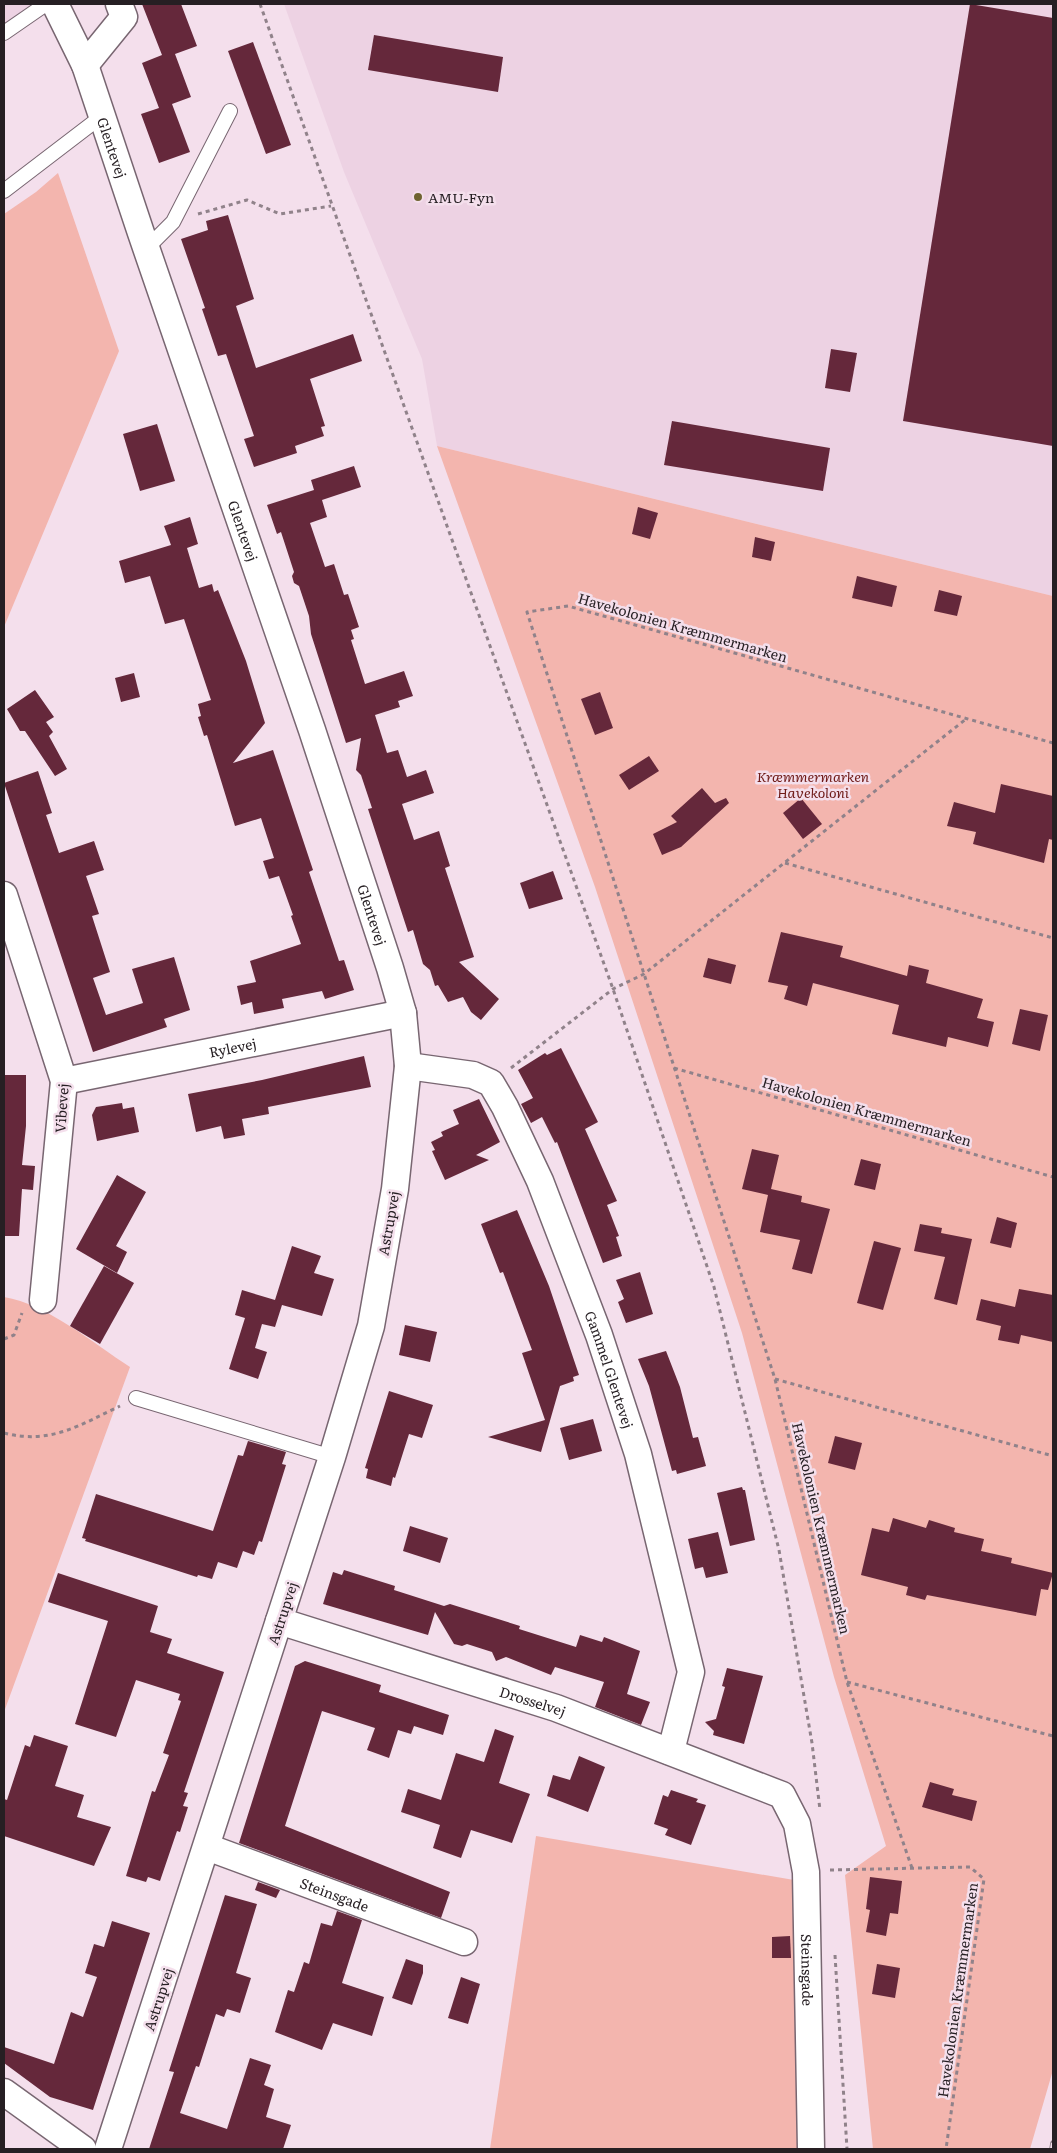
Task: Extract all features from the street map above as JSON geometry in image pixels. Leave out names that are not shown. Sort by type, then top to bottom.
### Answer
[{"type":"street","name":"Glentevej","points":[[55,4],[85,65],[146,249],[312,730],[403,1013],[408,1066]]},
{"type":"street","points":[[85,65],[124,17],[119,4]]},
{"type":"street","name":"Vibevej","points":[[4,895],[64,1081],[33,1304]]},
{"type":"street","name":"Rylevej","points":[[64,1081],[403,1013]]},
{"type":"street","points":[[408,1066],[473,1075],[491,1083]]},
{"type":"street","name":"Astrupvej","points":[[108,2149],[332,1457],[371,1326],[395,1189],[408,1066]]},
{"type":"street","name":"Gammel Glentevej","points":[[491,1083],[505,1107],[540,1181],[600,1335],[638,1454],[691,1672],[673,1743],[669,1751]]},
{"type":"street","name":"Drosselvej","points":[[279,1621],[556,1708],[782,1795]]},
{"type":"street","name":"Steinsgade","points":[[782,1795],[797,1824],[806,1872],[811,2149]]},
{"type":"street","name":"Steinsgade","points":[[207,1847],[464,1942]]},
{"type":"street","points":[[4,2092],[83,2149]]},
{"type":"lane","points":[[4,33],[46,4]]},
{"type":"lane","points":[[146,249],[173,222],[230,111]]},
{"type":"lane","points":[[4,191],[102,116]]},
{"type":"lane","points":[[136,1398],[332,1457]]},
{"type":"path","points":[[260,4],[613,988],[714,1288],[779,1550],[812,1744],[820,1811]]},
{"type":"path","points":[[173,222],[247,200],[280,214],[331,206]]},
{"type":"path","name":"Havekolonien Kræmmermarken","points":[[912,1868],[847,1682],[775,1380],[527,612],[568,606],[1053,743]]},
{"type":"path","points":[[491,1083],[613,988],[644,974],[967,719]]},
{"type":"path","points":[[785,863],[1053,938]]},
{"type":"path","name":"Havekolonien Kræmmermarken","points":[[674,1068],[1053,1177]]},
{"type":"path","points":[[4,1339],[14,1335],[33,1304]]},
{"type":"path","points":[[775,1380],[1053,1456]]},
{"type":"path","points":[[4,1432],[38,1437],[60,1434],[136,1398]]},
{"type":"path","points":[[847,1682],[1053,1736]]},
{"type":"path","name":"Havekolonien Kræmmermarken","points":[[828,1879],[827,1870],[970,1867],[984,1878],[946,2149]]},
{"type":"path","points":[[834,1947],[847,2149]]},
{"type":"shaded area","points":[[4,4],[31,4],[35,11],[4,31]]},
{"type":"shaded area","points":[[284,4],[1053,4],[1053,596],[437,446],[422,359],[344,172]]},
{"type":"green space","points":[[58,173],[119,351],[4,627],[4,214],[36,192]]},
{"type":"green space","name":"Kræmmermarken Havekoloni","points":[[437,446],[1053,596],[1053,2070],[1030,2149],[873,2149],[845,1875],[886,1846],[834,1677],[742,1333],[595,887]]},
{"type":"green space","points":[[4,1297],[20,1301],[53,1316],[130,1367],[4,1712]]},
{"type":"green space","points":[[536,1836],[794,1880],[799,2149],[490,2149]]},
{"type":"building","points":[[142,4],[181,4],[197,46],[175,54],[191,97],[172,104],[190,152],[159,163],[141,114],[159,108],[142,63],[162,55]]},
{"type":"building","points":[[970,4],[1053,18],[1053,446],[903,421]]},
{"type":"building","points":[[374,35],[503,57],[498,92],[368,70]]},
{"type":"building","points":[[253,42],[291,145],[266,154],[228,51]]},
{"type":"building","points":[[228,215],[254,299],[236,306],[256,368],[353,334],[362,361],[310,379],[325,426],[321,427],[324,436],[295,446],[297,453],[254,467],[244,439],[254,436],[226,354],[218,356],[202,309],[205,308],[181,239],[208,230],[206,221]]},
{"type":"building","points":[[831,349],[857,353],[850,392],[825,388]]},
{"type":"building","points":[[672,421],[830,448],[823,491],[664,465]]},
{"type":"building","points":[[157,424],[175,481],[140,491],[123,434]]},
{"type":"building","points":[[354,466],[361,487],[322,500],[327,517],[310,523],[325,567],[334,564],[344,595],[348,594],[359,627],[351,630],[354,639],[351,640],[365,684],[404,671],[413,696],[398,701],[400,707],[375,715],[387,753],[398,750],[407,777],[426,770],[434,793],[402,804],[414,840],[439,831],[450,866],[445,868],[474,957],[459,962],[499,999],[481,1020],[471,1012],[463,997],[448,1002],[438,985],[435,986],[430,970],[423,964],[413,930],[408,932],[368,809],[372,808],[361,775],[356,770],[361,738],[346,743],[311,634],[309,616],[299,586],[294,583],[292,576],[294,572],[281,532],[277,534],[267,505],[314,490],[311,480]]},
{"type":"building","points":[[638,507],[658,513],[650,539],[632,534]]},
{"type":"building","points":[[190,517],[198,544],[187,548],[199,588],[212,584],[214,592],[218,590],[246,661],[265,723],[233,763],[273,750],[313,870],[309,872],[339,961],[344,960],[354,990],[325,999],[322,991],[282,999],[284,1008],[254,1014],[252,1002],[241,1005],[237,986],[256,982],[250,961],[301,944],[291,916],[293,915],[279,876],[269,879],[263,861],[274,858],[261,818],[235,826],[207,735],[204,736],[198,717],[201,716],[198,704],[211,700],[184,619],[165,624],[150,576],[125,583],[119,561],[171,545],[164,526]]},
{"type":"building","points":[[755,537],[775,542],[771,561],[752,557]]},
{"type":"building","points":[[857,576],[897,586],[892,607],[852,598]]},
{"type":"building","points":[[939,590],[962,596],[957,616],[934,611]]},
{"type":"building","points":[[134,673],[140,697],[121,702],[115,678]]},
{"type":"building","points":[[35,690],[54,717],[46,722],[53,732],[49,736],[67,769],[55,776],[25,731],[20,731],[7,709]]},
{"type":"building","points":[[600,692],[613,728],[595,735],[581,699]]},
{"type":"building","points":[[649,756],[659,771],[629,790],[619,775]]},
{"type":"building","points":[[38,771],[52,813],[46,815],[59,853],[94,841],[104,870],[86,876],[99,914],[92,916],[110,972],[93,978],[106,1015],[143,1003],[132,969],[174,957],[190,1010],[164,1019],[167,1027],[93,1052],[4,783]]},
{"type":"building","points":[[1001,784],[1053,796],[1053,840],[1049,839],[1044,863],[973,844],[976,832],[947,826],[954,802],[995,813]]},
{"type":"building","points":[[702,788],[715,803],[726,798],[729,803],[681,847],[662,855],[653,834],[677,822],[671,816]]},
{"type":"building","points":[[801,798],[822,824],[803,839],[783,813]]},
{"type":"building","points":[[553,871],[563,899],[529,909],[520,883]]},
{"type":"building","points":[[781,932],[843,946],[840,957],[907,976],[909,965],[929,970],[926,983],[983,999],[977,1018],[994,1022],[988,1047],[948,1037],[946,1047],[892,1034],[899,1005],[813,983],[807,1006],[784,999],[788,986],[768,982]]},
{"type":"building","points":[[708,958],[736,965],[731,984],[703,977]]},
{"type":"building","points":[[1020,1009],[1048,1015],[1040,1051],[1012,1044]]},
{"type":"building","points":[[561,1048],[598,1122],[585,1129],[617,1201],[607,1205],[619,1236],[616,1237],[622,1256],[603,1263],[557,1142],[555,1143],[542,1117],[531,1123],[521,1104],[533,1098],[518,1070],[545,1053],[547,1055]]},
{"type":"building","points":[[364,1056],[371,1087],[268,1107],[269,1114],[242,1119],[245,1135],[224,1139],[221,1126],[196,1132],[188,1094],[262,1080]]},
{"type":"building","points":[[4,1075],[26,1075],[26,1126],[22,1165],[35,1166],[33,1190],[22,1189],[19,1236],[4,1236]]},
{"type":"building","points":[[479,1099],[500,1142],[476,1155],[489,1160],[445,1180],[432,1151],[435,1150],[431,1142],[443,1136],[441,1132],[459,1124],[453,1110]]},
{"type":"building","points":[[122,1103],[123,1109],[134,1107],[139,1132],[97,1141],[92,1115],[96,1107]]},
{"type":"building","points":[[752,1149],[779,1155],[771,1189],[802,1196],[801,1202],[830,1209],[812,1274],[792,1269],[800,1240],[760,1232],[768,1195],[742,1189]]},
{"type":"building","points":[[861,1159],[881,1164],[875,1190],[854,1185]]},
{"type":"building","points":[[117,1175],[146,1192],[116,1246],[127,1252],[117,1273],[76,1249]]},
{"type":"building","points":[[517,1210],[549,1286],[579,1375],[573,1377],[574,1381],[560,1386],[541,1452],[488,1437],[545,1420],[522,1353],[532,1350],[503,1272],[500,1273],[481,1224]]},
{"type":"building","points":[[997,1217],[1017,1223],[1011,1248],[990,1243]]},
{"type":"building","points":[[920,1224],[942,1228],[941,1233],[972,1239],[957,1305],[934,1299],[945,1257],[914,1251]]},
{"type":"building","points":[[874,1241],[901,1248],[883,1310],[857,1303]]},
{"type":"building","points":[[292,1246],[321,1256],[314,1273],[334,1279],[322,1316],[282,1305],[275,1327],[262,1324],[255,1348],[267,1352],[258,1379],[229,1369],[245,1318],[235,1315],[242,1290],[275,1300]]},
{"type":"building","points":[[104,1266],[134,1283],[100,1344],[70,1326]]},
{"type":"building","points":[[640,1272],[653,1314],[626,1323],[618,1302],[624,1299],[616,1280]]},
{"type":"building","points":[[1019,1289],[1053,1295],[1053,1342],[1021,1335],[1019,1344],[998,1340],[1001,1326],[976,1320],[981,1299],[1015,1307]]},
{"type":"building","points":[[405,1325],[437,1332],[430,1362],[399,1355]]},
{"type":"building","points":[[666,1351],[680,1387],[693,1438],[698,1437],[706,1466],[677,1474],[676,1470],[672,1471],[649,1386],[638,1359]]},
{"type":"building","points":[[389,1391],[433,1405],[422,1438],[409,1434],[391,1486],[366,1478],[368,1469],[365,1468]]},
{"type":"building","points":[[593,1419],[602,1451],[569,1460],[560,1428]]},
{"type":"building","points":[[835,1436],[862,1443],[855,1470],[828,1463]]},
{"type":"building","points":[[248,1441],[286,1452],[282,1464],[286,1465],[262,1542],[259,1541],[254,1555],[243,1551],[237,1568],[218,1562],[212,1579],[198,1575],[197,1577],[85,1541],[86,1539],[82,1538],[96,1494],[213,1531],[238,1455],[243,1456]]},
{"type":"building","points":[[742,1487],[745,1490],[755,1540],[730,1546],[717,1493]]},
{"type":"building","points":[[893,1518],[926,1528],[929,1520],[955,1528],[954,1532],[984,1539],[981,1551],[1012,1558],[1011,1563],[1053,1573],[1048,1590],[1041,1589],[1036,1616],[927,1595],[925,1600],[906,1595],[908,1587],[861,1575],[872,1528],[889,1532]]},
{"type":"building","points":[[410,1526],[448,1538],[440,1563],[403,1551]]},
{"type":"building","points":[[718,1532],[728,1573],[706,1578],[703,1567],[695,1569],[688,1539]]},
{"type":"building","points":[[344,1570],[395,1586],[394,1590],[444,1606],[450,1604],[520,1626],[519,1629],[576,1647],[580,1635],[602,1642],[604,1637],[640,1651],[627,1694],[650,1702],[641,1725],[595,1707],[604,1682],[555,1667],[551,1675],[506,1657],[496,1661],[492,1652],[467,1644],[462,1646],[454,1644],[435,1612],[428,1635],[323,1604],[333,1572],[342,1575]]},
{"type":"building","points":[[58,1573],[158,1606],[150,1632],[172,1639],[167,1653],[224,1672],[184,1792],[188,1793],[183,1806],[188,1807],[180,1832],[177,1831],[160,1881],[148,1877],[146,1882],[126,1876],[152,1791],[155,1792],[169,1755],[163,1753],[181,1701],[178,1700],[180,1694],[136,1680],[116,1737],[75,1724],[108,1621],[48,1602]]},
{"type":"building","points":[[305,1661],[381,1685],[379,1692],[449,1715],[443,1735],[414,1726],[411,1734],[398,1730],[389,1758],[367,1750],[375,1728],[322,1711],[285,1826],[450,1892],[441,1918],[239,1843],[295,1666]]},
{"type":"building","points":[[727,1668],[763,1676],[744,1744],[713,1735],[714,1731],[705,1722],[716,1719],[725,1687],[722,1686]]},
{"type":"building","points":[[495,1729],[514,1736],[499,1783],[530,1794],[512,1843],[471,1830],[461,1858],[433,1848],[440,1825],[401,1812],[408,1789],[441,1800],[456,1753],[484,1762]]},
{"type":"building","points":[[34,1735],[68,1746],[55,1786],[84,1795],[77,1817],[111,1827],[94,1866],[4,1836],[4,1799],[7,1800],[25,1745],[30,1747]]},
{"type":"building","points":[[579,1756],[605,1767],[588,1812],[547,1796],[553,1775],[570,1780]]},
{"type":"building","points":[[930,1782],[954,1789],[952,1795],[977,1801],[972,1821],[922,1807]]},
{"type":"building","points":[[671,1790],[698,1799],[696,1802],[706,1805],[691,1845],[665,1835],[668,1829],[654,1824],[663,1795],[668,1797]]},
{"type":"building","points":[[870,1877],[902,1881],[898,1914],[890,1913],[886,1936],[866,1932],[870,1910],[866,1909]]},
{"type":"building","points":[[258,1882],[280,1890],[276,1898],[255,1890]]},
{"type":"building","points":[[225,1895],[257,1904],[236,1973],[251,1978],[240,2013],[227,2009],[224,2017],[216,2014],[199,2067],[196,2066],[180,2113],[227,2129],[250,2058],[271,2065],[264,2085],[274,2089],[266,2117],[291,2125],[283,2149],[149,2149],[174,2072],[169,2071]]},
{"type":"building","points":[[337,1911],[362,1920],[342,1983],[384,1997],[372,2036],[333,2023],[322,2050],[275,2032],[288,1990],[294,1992],[304,1962],[309,1964],[321,1923],[332,1926]]},
{"type":"building","points":[[112,1921],[150,1933],[93,2110],[50,2097],[4,2063],[4,2047],[54,2064],[71,2012],[83,2017],[97,1977],[85,1973],[94,1944],[104,1947]]},
{"type":"building","points":[[790,1936],[791,1958],[772,1958],[772,1937]]},
{"type":"building","points":[[406,1959],[423,1965],[423,1973],[412,2005],[392,1998]]},
{"type":"building","points":[[877,1964],[900,1968],[895,1998],[872,1994]]},
{"type":"building","points":[[461,1977],[480,1984],[468,2024],[448,2018]]},
{"type":"railway","points":[[1052,2149],[1053,2143]]},
{"type":"place","name":"AMU-Fyn","points":[[418,197]]}]
